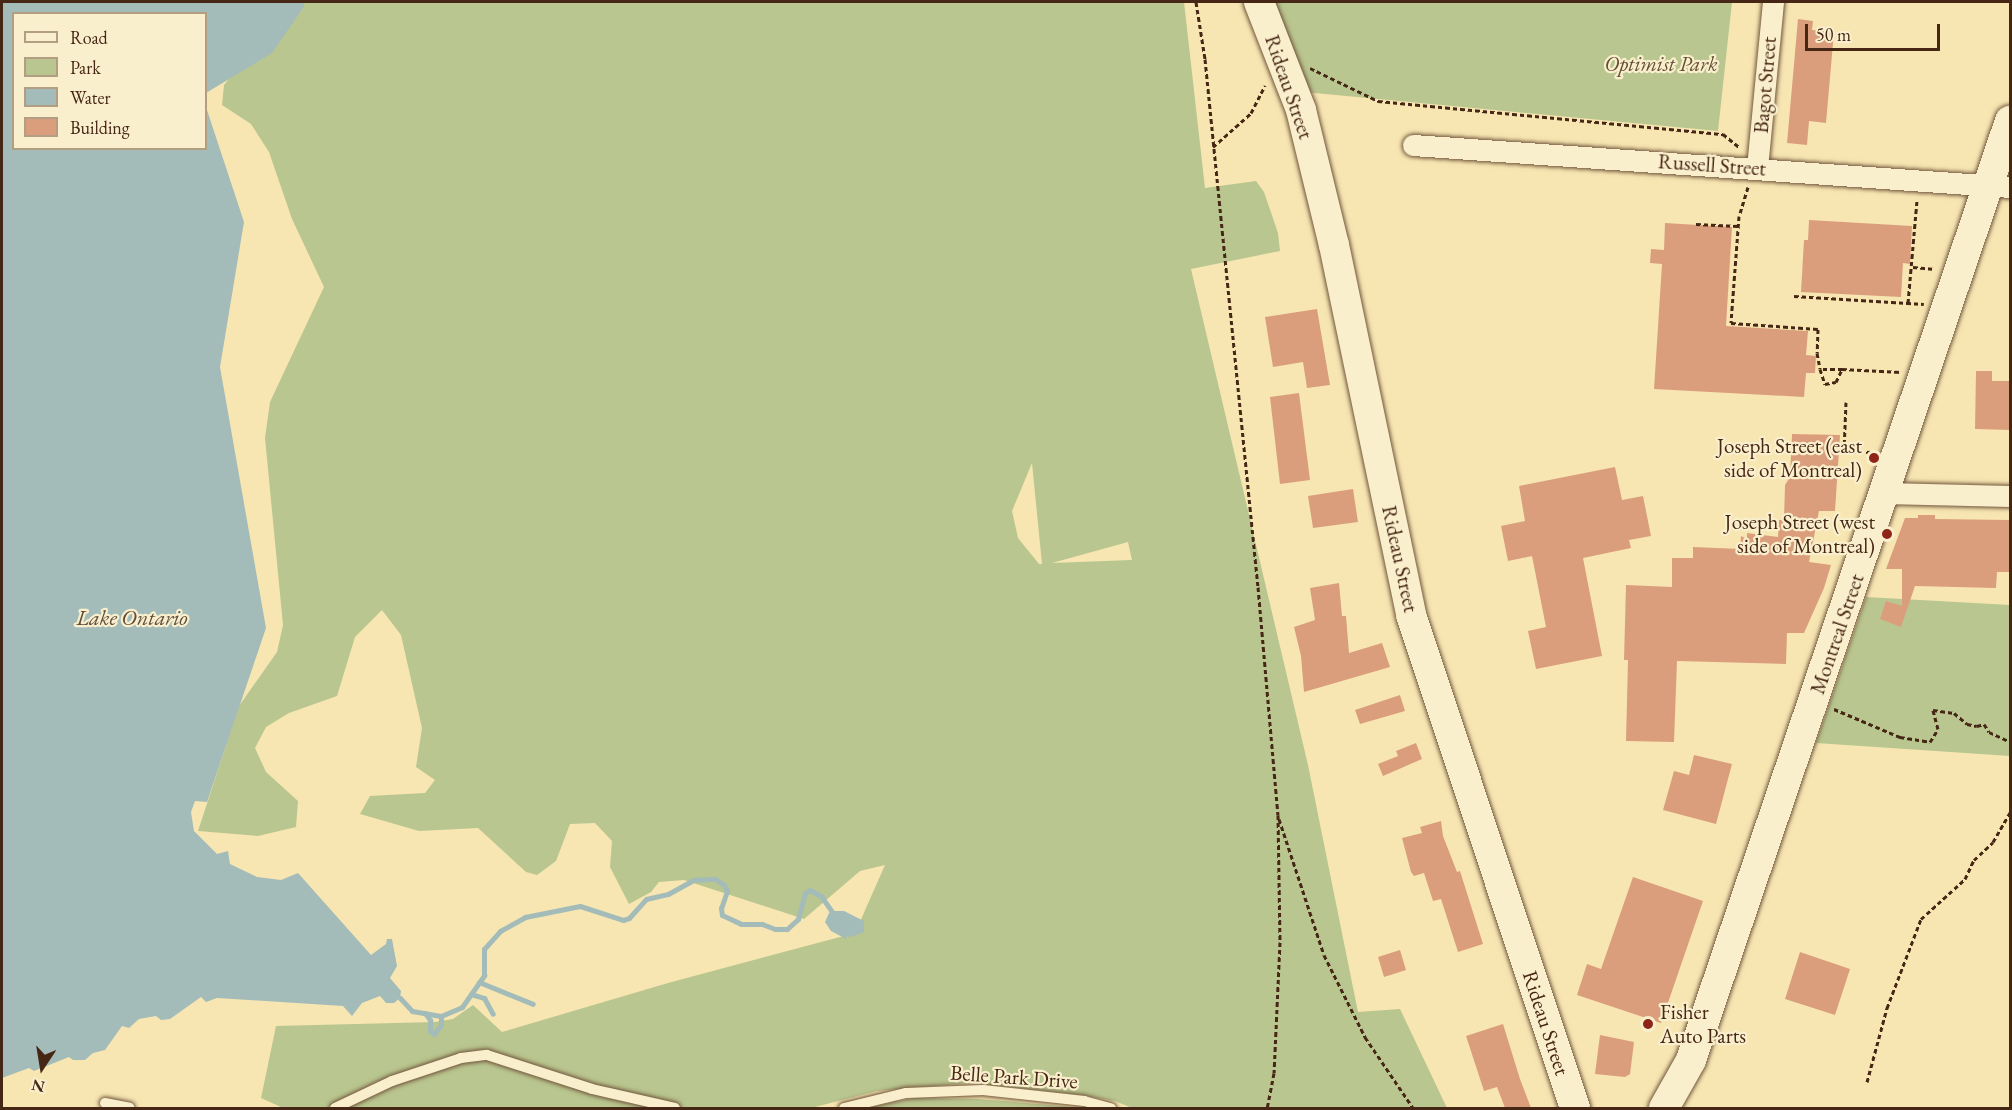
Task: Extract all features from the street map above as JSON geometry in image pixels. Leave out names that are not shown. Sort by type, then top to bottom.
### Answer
[{"type":"street","name":"Rideau Street","points":[[1259,2],[1300,111],[1328,222],[1411,615],[1575,1108]]},
{"type":"street","name":"Bagot Street","points":[[1755,168],[1773,2]]},
{"type":"street","name":"Montreal Street","points":[[1664,1108],[1691,1060],[1947,306],[1999,186],[2010,121]]},
{"type":"street","name":"Russell Street","points":[[1413,145],[1999,186]]},
{"type":"street","points":[[1885,493],[2010,496]]},
{"type":"lane","points":[[335,1108],[392,1081],[461,1058],[487,1055],[592,1089],[675,1108]]},
{"type":"lane","name":"Belle Park Drive","points":[[844,1108],[906,1094],[983,1090],[1084,1101],[1111,1108]]},
{"type":"lane","points":[[105,1103],[130,1108]]},
{"type":"path","points":[[1196,2],[1205,59],[1258,587],[1278,814],[1280,942],[1274,1073],[1267,1108]]},
{"type":"path","points":[[1302,65],[1378,101],[1723,134],[1735,142],[1755,168],[1738,226],[1731,323],[1818,329],[1817,353],[1825,384],[1836,382],[1842,369]]},
{"type":"path","points":[[1213,147],[1251,113],[1269,78]]},
{"type":"path","points":[[1908,303],[1918,180]]},
{"type":"path","points":[[1696,224],[1738,226]]},
{"type":"path","points":[[1794,296],[1947,306]]},
{"type":"path","points":[[1820,369],[1924,373]]},
{"type":"path","points":[[1846,402],[1844,451],[1898,453]]},
{"type":"path","points":[[1813,703],[1900,738],[1930,742],[1938,729],[1933,710],[1954,713],[1967,724],[1977,726],[1984,724],[1993,735],[2010,742]]},
{"type":"path","points":[[1867,1082],[1887,1008],[1921,918],[1965,879],[1974,860],[1988,849],[2010,812]]},
{"type":"path","points":[[1278,814],[1324,955],[1365,1037],[1413,1108]]},
{"type":"green space","points":[[289,2],[1184,2],[1205,188],[1256,181],[1264,192],[1278,233],[1280,251],[1191,269],[1308,765],[1358,1012],[1400,1009],[1447,1108],[1132,1108],[1115,1101],[1081,1095],[969,1083],[877,1091],[811,1108],[283,1108],[261,1098],[276,1026],[435,1022],[453,1019],[473,1005],[502,1032],[668,983],[855,933],[885,865],[860,871],[804,919],[684,880],[659,882],[651,892],[629,904],[610,867],[612,841],[595,823],[570,824],[556,861],[537,875],[526,872],[478,828],[419,831],[360,814],[370,796],[425,793],[435,780],[416,767],[422,728],[401,635],[382,610],[355,637],[337,696],[289,713],[266,727],[255,748],[266,772],[298,801],[296,827],[258,836],[198,831],[239,706],[277,652],[283,625],[265,438],[270,402],[324,287],[292,219],[269,152],[251,124],[222,105],[224,85]],"holes":[[[1032,463],[1042,564],[1039,564],[1018,538],[1012,511]],[[1128,542],[1132,560],[1052,563]]]},
{"type":"green space","name":"Optimist Park","points":[[1275,2],[1732,2],[1718,131],[1304,92]]},
{"type":"green space","points":[[1866,597],[2010,605],[2010,756],[1816,743]]},
{"type":"green space","points":[[915,1098],[978,1099],[1085,1108],[864,1108]]},
{"type":"water","name":"Lake Ontario","points":[[2,2],[305,2],[272,53],[207,92],[207,12],[12,12],[12,150],[207,150],[207,110],[244,222],[220,367],[266,628],[207,802],[195,801],[191,812],[194,831],[217,854],[228,851],[230,864],[257,877],[281,880],[298,873],[371,955],[386,944],[387,939],[392,939],[397,966],[390,978],[401,991],[400,998],[394,1003],[386,1003],[380,996],[362,1003],[352,1016],[343,1006],[217,998],[206,1002],[201,997],[170,1019],[161,1020],[156,1016],[139,1019],[129,1028],[122,1026],[105,1050],[93,1053],[85,1060],[73,1060],[69,1057],[34,1071],[29,1068],[2,1078]]},
{"type":"water","points":[[844,911],[864,921],[864,932],[851,937],[847,936],[846,939],[831,931],[825,922],[829,913]]},
{"type":"building","points":[[1798,19],[1813,21],[1812,30],[1834,32],[1826,123],[1809,121],[1807,145],[1787,143]]},
{"type":"building","points":[[1809,220],[1912,226],[1910,264],[1903,263],[1901,297],[1801,292],[1804,240],[1808,240]]},
{"type":"building","points":[[1665,223],[1732,227],[1726,326],[1808,331],[1806,355],[1816,356],[1815,373],[1806,373],[1804,397],[1654,389],[1662,264],[1650,263],[1651,249],[1664,250]]},
{"type":"building","points":[[1317,309],[1330,385],[1307,388],[1303,362],[1273,367],[1265,317]]},
{"type":"building","points":[[1976,371],[1992,371],[1992,381],[2010,381],[2010,430],[1975,429]]},
{"type":"building","points":[[1299,393],[1310,480],[1280,484],[1270,397]]},
{"type":"building","points":[[1792,434],[1840,435],[1835,511],[1819,511],[1809,562],[1831,565],[1824,588],[1804,633],[1787,633],[1786,664],[1677,661],[1674,742],[1626,741],[1628,660],[1624,660],[1626,585],[1672,587],[1672,558],[1693,558],[1693,547],[1740,549],[1741,536],[1747,539],[1747,533],[1778,537],[1779,520],[1784,520],[1785,485],[1790,477]]},
{"type":"building","points":[[1615,467],[1622,500],[1643,496],[1651,536],[1629,540],[1631,548],[1583,558],[1602,656],[1536,669],[1528,631],[1546,627],[1532,556],[1508,561],[1501,526],[1525,521],[1519,486]]},
{"type":"building","points":[[1353,489],[1358,522],[1313,528],[1308,496]]},
{"type":"building","points":[[1918,515],[1935,515],[1935,519],[2010,520],[2010,572],[1997,572],[1996,588],[1915,586],[1901,627],[1880,619],[1886,601],[1902,606],[1902,569],[1886,569],[1905,518],[1918,518]]},
{"type":"building","points":[[1339,583],[1342,616],[1346,616],[1349,653],[1382,643],[1390,667],[1304,692],[1301,656],[1294,627],[1315,620],[1310,588]]},
{"type":"building","points":[[1400,695],[1405,711],[1360,724],[1355,710]]},
{"type":"building","points":[[1416,743],[1422,759],[1383,776],[1378,764],[1398,756],[1396,751]]},
{"type":"building","points":[[1694,755],[1732,764],[1716,824],[1663,810],[1674,771],[1689,775]]},
{"type":"building","points":[[1441,821],[1443,836],[1457,872],[1460,871],[1483,944],[1458,952],[1441,899],[1433,901],[1424,873],[1414,876],[1411,872],[1402,838],[1422,833],[1420,827]]},
{"type":"building","points":[[1633,877],[1703,901],[1661,1023],[1577,995],[1587,964],[1601,969]]},
{"type":"building","points":[[1400,950],[1406,970],[1384,977],[1378,957]]},
{"type":"building","points":[[1800,952],[1850,969],[1835,1015],[1785,999]]},
{"type":"building","points":[[1503,1024],[1531,1108],[1505,1108],[1497,1087],[1484,1091],[1466,1036]]},
{"type":"building","points":[[1600,1035],[1634,1042],[1630,1074],[1625,1077],[1595,1074]]},
{"type":"waterway","points":[[400,998],[412,1011],[441,1016],[462,1007],[484,975],[484,949],[500,931],[525,917],[580,906],[623,920],[629,918],[646,899],[668,894],[693,880],[715,879],[724,885],[727,891],[721,908],[722,915],[741,924],[762,924],[775,929],[787,929],[798,919],[805,893],[810,890],[821,896],[832,912]]},
{"type":"waterway","points":[[479,982],[533,1004]]},
{"type":"waterway","points":[[471,994],[484,998],[493,1014]]},
{"type":"waterway","points":[[425,1013],[430,1020],[430,1031],[434,1034],[441,1025],[441,1016]]},
{"type":"place","name":"Joseph Street (east side of Montreal)","points":[[1874,458]]},
{"type":"place","name":"Joseph Street (west side of Montreal)","points":[[1887,534]]},
{"type":"place","name":"Fisher Auto Parts","points":[[1648,1024]]}]
